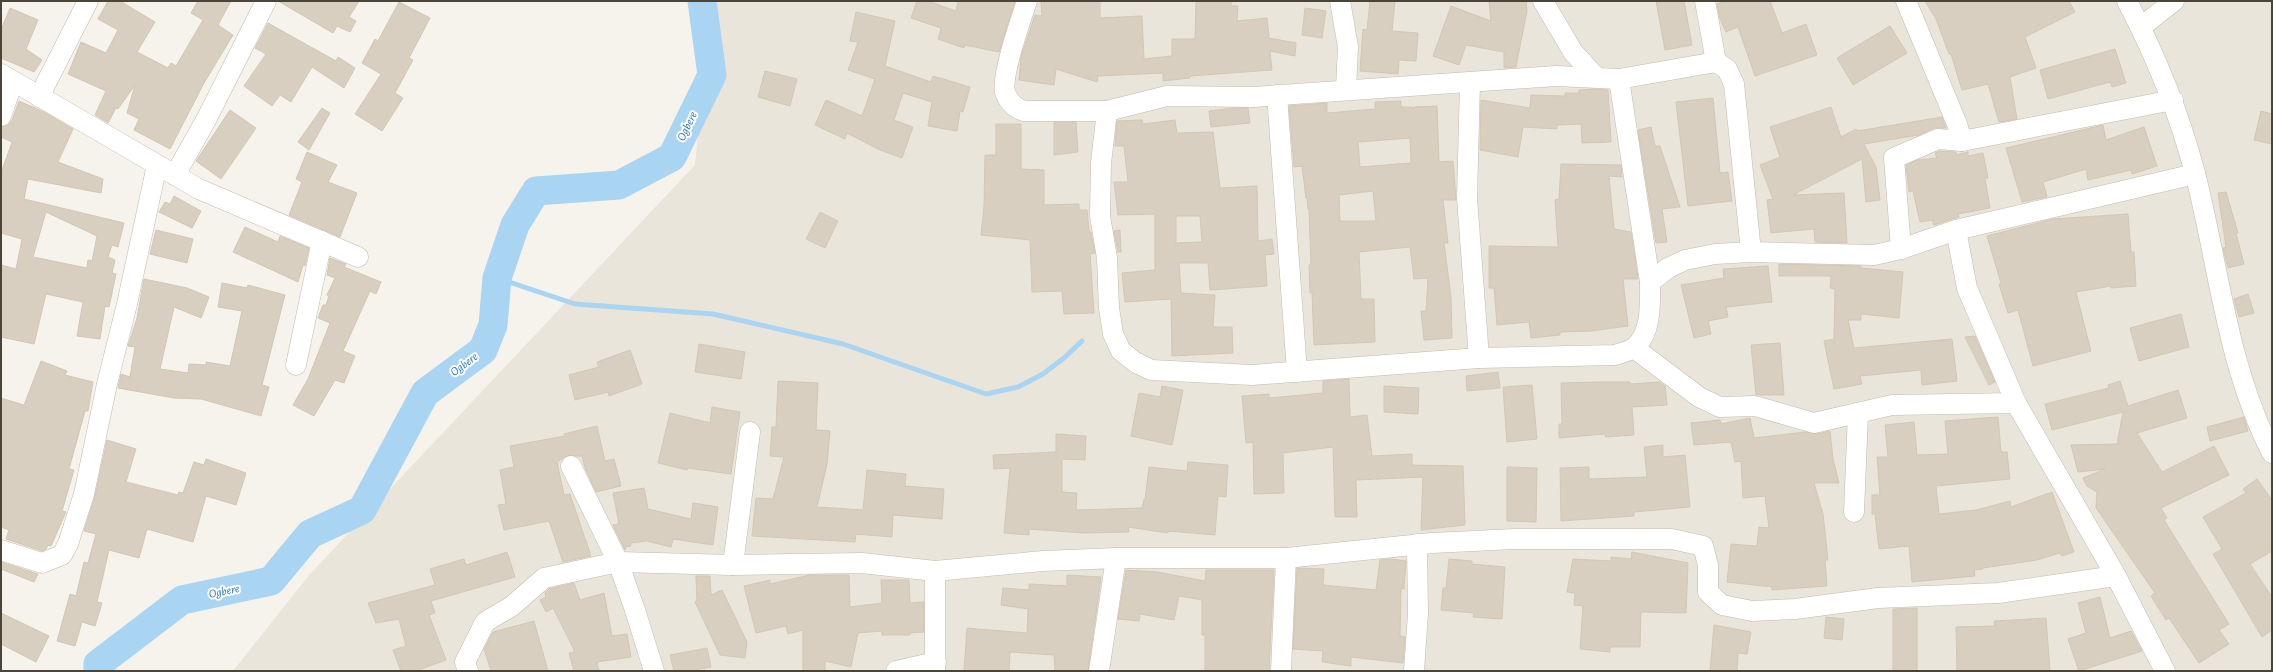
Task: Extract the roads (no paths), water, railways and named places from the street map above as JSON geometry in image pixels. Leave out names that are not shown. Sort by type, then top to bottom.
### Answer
[{"type":"street","points":[[39,97],[88,1]]},
{"type":"street","points":[[175,175],[207,118],[266,1]]},
{"type":"street","points":[[1027,1],[1005,80],[1005,90],[1013,105],[1024,111],[1107,111],[1167,96],[1277,95],[1339,92],[1346,89],[1470,83],[1556,76],[1619,79],[1716,62],[1727,69],[1734,84],[1751,252]]},
{"type":"street","points":[[1340,1],[1348,47],[1346,89]]},
{"type":"street","points":[[1543,1],[1572,52],[1596,77]]},
{"type":"street","points":[[1705,1],[1716,62]]},
{"type":"street","points":[[1906,1],[1914,16],[1957,124],[1962,141]]},
{"type":"street","points":[[2127,1],[2141,27],[2173,100],[2195,174],[2233,348],[2261,431],[2272,453]]},
{"type":"street","points":[[2141,27],[2174,1]]},
{"type":"street","points":[[1,116],[7,78],[199,189],[358,257]]},
{"type":"street","points":[[1107,111],[1101,163],[1100,216],[1108,258],[1109,308],[1113,334],[1121,351],[1135,362],[1151,370],[1252,375],[1479,358],[1615,355],[1634,348],[1643,338],[1648,327],[1650,282],[1619,79]]},
{"type":"street","points":[[1470,83],[1467,198],[1479,358]]},
{"type":"street","points":[[1277,95],[1297,372]]},
{"type":"street","points":[[1901,249],[1894,158],[1938,139],[1962,141],[2173,100]]},
{"type":"street","points":[[1,550],[42,563],[62,555],[68,544],[84,494],[107,384],[127,304],[158,165]]},
{"type":"street","points":[[1650,282],[1668,268],[1685,260],[1715,254],[1751,252],[1874,254],[1901,249],[1956,230],[2195,174]]},
{"type":"street","points":[[1956,230],[1967,288],[2016,403],[2116,576],[2165,671]]},
{"type":"street","points":[[296,365],[322,242]]},
{"type":"street","points":[[1634,348],[1699,397],[1720,407],[1755,406],[1814,423],[1892,405],[2016,403]]},
{"type":"street","points":[[1854,512],[1858,413]]},
{"type":"street","points":[[733,565],[750,432]]},
{"type":"street","points":[[571,466],[618,562],[654,671]]},
{"type":"street","points":[[468,671],[465,662],[485,622],[512,606],[544,578],[618,562],[733,565],[862,563],[935,571],[1043,561],[1116,558],[1286,558],[1417,544],[1514,539],[1672,539],[1703,546],[1708,565],[1708,592],[1722,605],[1752,611],[1795,609],[1878,598],[1998,593],[2116,576]]},
{"type":"street","points":[[1414,671],[1418,613],[1417,544]]},
{"type":"street","points":[[1099,671],[1116,558]]},
{"type":"street","points":[[1281,671],[1286,558]]},
{"type":"street","points":[[896,671],[935,666],[935,571]]},
{"type":"waterway","name":"Ogbere","points":[[98,671],[98,664],[182,600],[271,581],[310,534],[362,510],[425,393],[483,350],[493,325],[497,278],[515,225],[536,191],[619,185],[672,157],[712,75],[702,1]]},
{"type":"waterway","points":[[497,278],[575,304],[713,314],[843,344],[986,394],[1018,387],[1043,374],[1064,358],[1082,341]]}]
